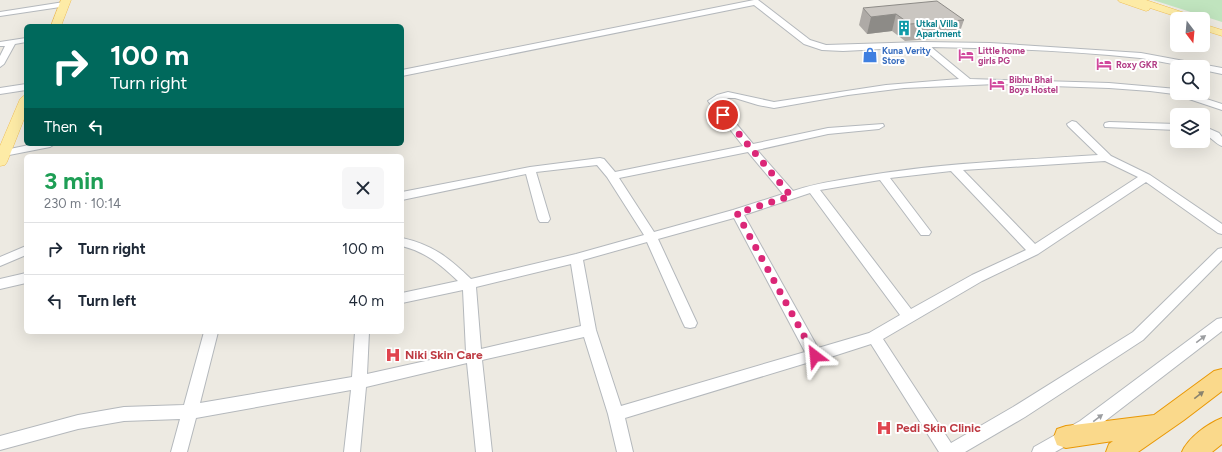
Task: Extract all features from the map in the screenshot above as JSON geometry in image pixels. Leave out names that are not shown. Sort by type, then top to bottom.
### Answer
[{"type":"highway","points":[[1118,452],[1168,419],[1222,378]]},
{"type":"highway","points":[[1066,437],[1168,419]]},
{"type":"main road","points":[[1123,0],[1170,16]]},
{"type":"main road","points":[[1137,0],[1173,12]]},
{"type":"main road","points":[[57,24],[65,2]]},
{"type":"main road","points":[[1210,24],[1222,28]]},
{"type":"main road","points":[[1210,29],[1222,33]]},
{"type":"main road","points":[[2,158],[24,104]]},
{"type":"street","points":[[0,14],[65,2]]},
{"type":"street","points":[[404,73],[755,2],[807,42],[818,46],[843,48],[923,44],[990,45],[1141,56],[1222,71]]},
{"type":"street","points":[[0,44],[24,40]]},
{"type":"street","points":[[0,64],[10,43]]},
{"type":"street","points":[[923,44],[968,83]]},
{"type":"street","points":[[791,196],[750,148],[713,101],[734,95],[761,104],[774,105],[892,86],[968,83],[1035,83],[1106,86],[1170,91]]},
{"type":"street","points":[[0,91],[24,87]]},
{"type":"street","points":[[1200,100],[1222,107]]},
{"type":"street","points":[[1072,124],[1107,158],[1146,177],[1222,230]]},
{"type":"street","points":[[1109,125],[1170,127]]},
{"type":"street","points":[[612,176],[828,131],[879,126]]},
{"type":"street","points":[[1210,132],[1215,135],[1222,143]]},
{"type":"street","points":[[2,158],[43,146]]},
{"type":"street","points":[[404,298],[469,284],[576,258],[737,213],[812,188],[883,176],[954,167],[1107,158]]},
{"type":"street","points":[[404,195],[530,170],[600,161],[612,176],[651,237],[690,323]]},
{"type":"street","points":[[954,167],[1034,251]]},
{"type":"street","points":[[530,170],[544,219]]},
{"type":"street","points":[[883,176],[925,232]]},
{"type":"street","points":[[616,414],[815,356],[874,337],[977,278],[1034,251],[1146,177]]},
{"type":"street","points":[[812,188],[909,316]]},
{"type":"street","points":[[737,213],[815,356]]},
{"type":"street","points":[[404,242],[418,245],[433,252],[469,284],[474,356],[484,452]]},
{"type":"street","points":[[0,262],[24,251]]},
{"type":"street","points":[[874,337],[949,452],[1019,412],[1138,336],[1222,252]]},
{"type":"street","points":[[576,258],[589,330],[616,414],[625,452]]},
{"type":"street","points":[[0,284],[24,278]]},
{"type":"street","points":[[1040,452],[1086,426],[1222,323]]},
{"type":"street","points":[[0,443],[78,422],[124,414],[190,412],[359,382],[589,330]]},
{"type":"street","points":[[179,452],[210,334]]},
{"type":"street","points":[[352,452],[362,334]]},
{"type":"green space","points":[[1153,0],[1222,0],[1222,22],[1210,18],[1210,12],[1191,12]]},
{"type":"building","points":[[937,1],[964,20],[910,24],[896,14],[871,17],[863,8]]},
{"type":"place","name":"Utkal Villa Apartment","points":[[904,28]]},
{"type":"place","name":"Kuna Verity Store","points":[[870,55]]},
{"type":"place","name":"Little home girls PG","points":[[966,55]]},
{"type":"place","name":"Roxy GKR","points":[[1104,64]]},
{"type":"place","name":"Bibhu Bhai Boys Hostel","points":[[997,84]]},
{"type":"place","name":"Niki Skin Care","points":[[393,355]]},
{"type":"place","name":"Pedi Skin Clinic","points":[[884,428]]},
{"type":"route","points":[[723,115],[791,196],[737,213],[815,356]]}]
